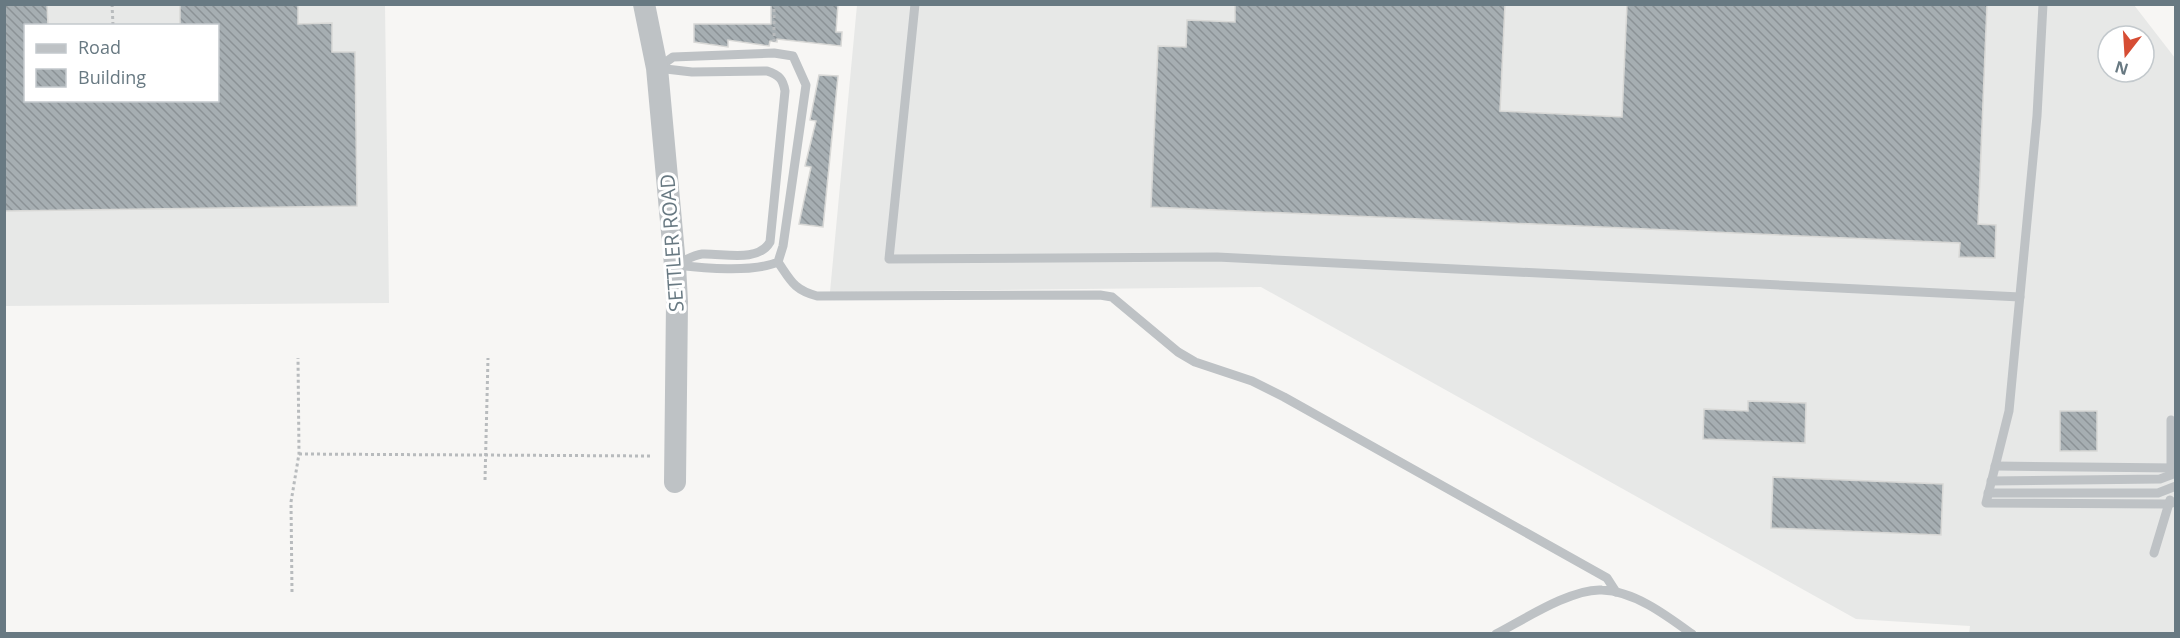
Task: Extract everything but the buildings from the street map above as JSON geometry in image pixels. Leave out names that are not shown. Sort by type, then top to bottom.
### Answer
[{"type":"street","name":"SETTLER ROAD","points":[[644,4],[657,68],[675,265],[677,302],[675,482]]},
{"type":"lane","points":[[915,4],[889,259],[1217,257],[2020,297]]},
{"type":"lane","points":[[1987,498],[2009,411],[2037,116],[2043,4]]},
{"type":"lane","points":[[657,68],[673,57],[774,52],[793,56],[806,85],[783,246],[778,262]]},
{"type":"lane","points":[[657,68],[692,72],[768,71],[777,74],[783,80],[785,91],[770,242],[766,248],[755,254],[699,255],[675,265]]},
{"type":"lane","points":[[675,265],[712,268],[764,267],[778,262]]},
{"type":"lane","points":[[778,262],[793,284],[802,292],[818,296],[1100,295],[1112,297],[1178,352],[1195,362],[1252,381],[1284,397],[1607,578],[1616,592]]},
{"type":"lane","points":[[2154,553],[2173,503],[2171,420]]},
{"type":"lane","points":[[1995,466],[2173,471]]},
{"type":"lane","points":[[1991,481],[2160,479],[2173,471]]},
{"type":"lane","points":[[1987,498],[2158,493],[2173,487]]},
{"type":"lane","points":[[1987,498],[2173,503]]},
{"type":"lane","points":[[1496,633],[1580,593],[1600,590],[1616,592],[1647,605],[1692,633]]},
{"type":"path","points":[[112,4],[113,24]]},
{"type":"path","points":[[774,4],[774,52]]},
{"type":"path","points":[[292,592],[291,502],[299,454],[298,358]]},
{"type":"path","points":[[485,480],[488,358]]},
{"type":"path","points":[[299,454],[651,456]]},
{"type":"shaded area","points":[[4,5],[385,5],[389,303],[5,306]]},
{"type":"shaded area","points":[[857,5],[2134,5],[2149,24],[2096,24],[2096,84],[2156,84],[2156,33],[2175,58],[2175,633],[1969,634],[1970,626],[1856,619],[1261,287],[830,292]]}]
